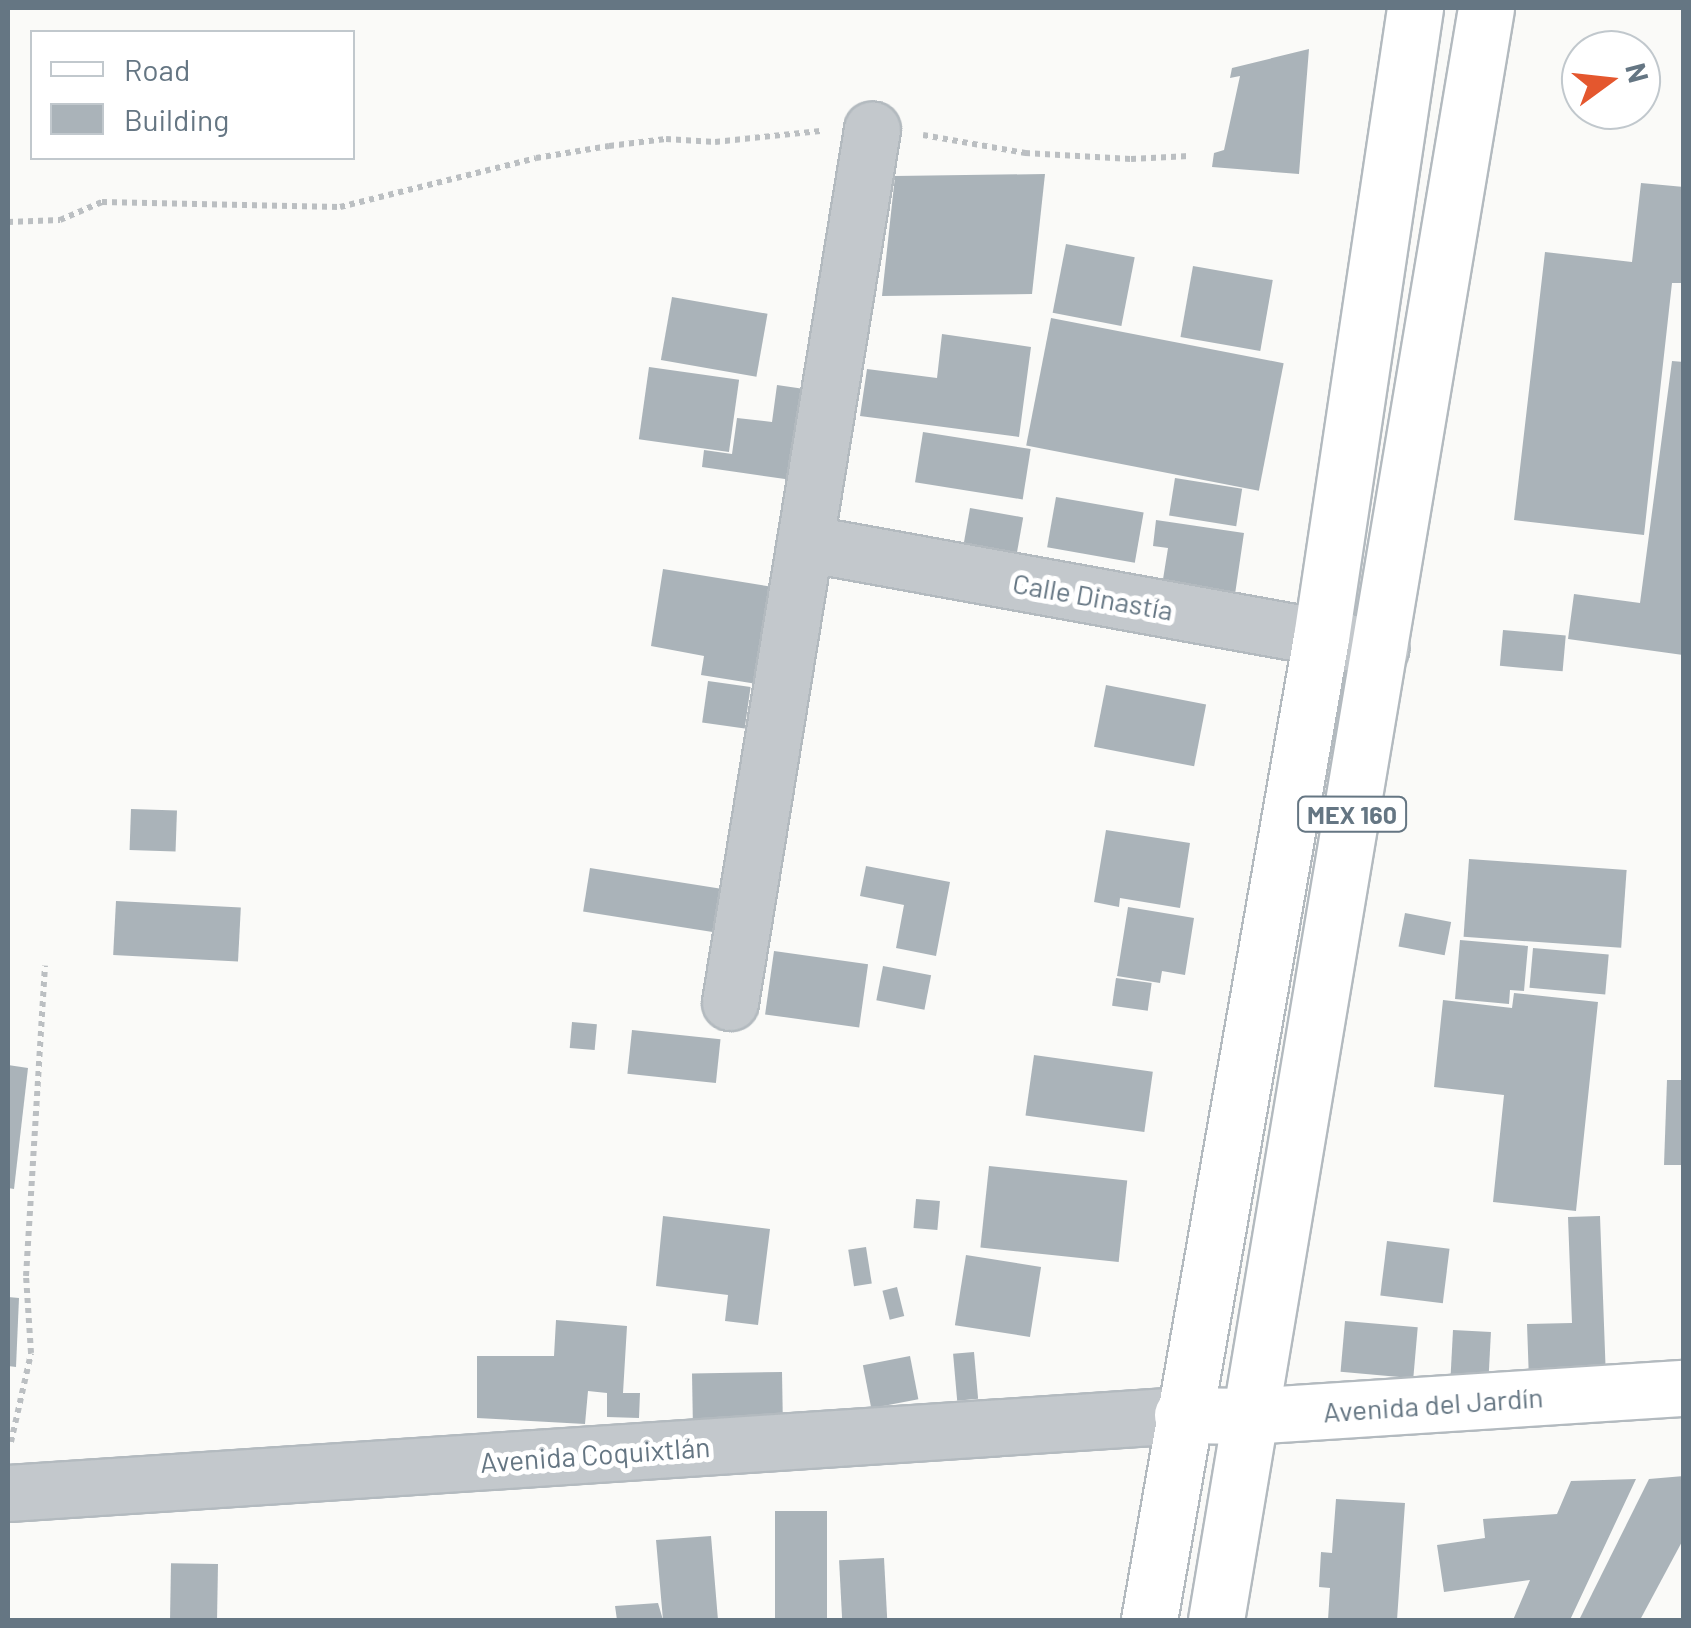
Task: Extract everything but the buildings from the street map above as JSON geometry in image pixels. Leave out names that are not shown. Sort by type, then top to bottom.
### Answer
[{"type":"main road","name":"MEX 160","points":[[1149,1620],[1321,638],[1415,8]]},
{"type":"main road","name":"MEX 160","points":[[1216,1620],[1486,8]]},
{"type":"main road","name":"Avenida del Jardín","points":[[1182,1415],[1248,1416],[1684,1388]]},
{"type":"street","points":[[730,1002],[872,129]]},
{"type":"street","name":"Calle Dinastía","points":[[805,543],[1381,648]]},
{"type":"street","name":"Avenida Coquixtlán","points":[[9,1471],[1182,1415]]},
{"type":"path","points":[[8,222],[60,220],[102,202],[340,207],[536,158],[609,146],[872,129],[968,141],[1024,153],[1131,159],[1190,156]]},
{"type":"path","points":[[9,1471],[31,1352],[26,1276],[45,966]]}]
